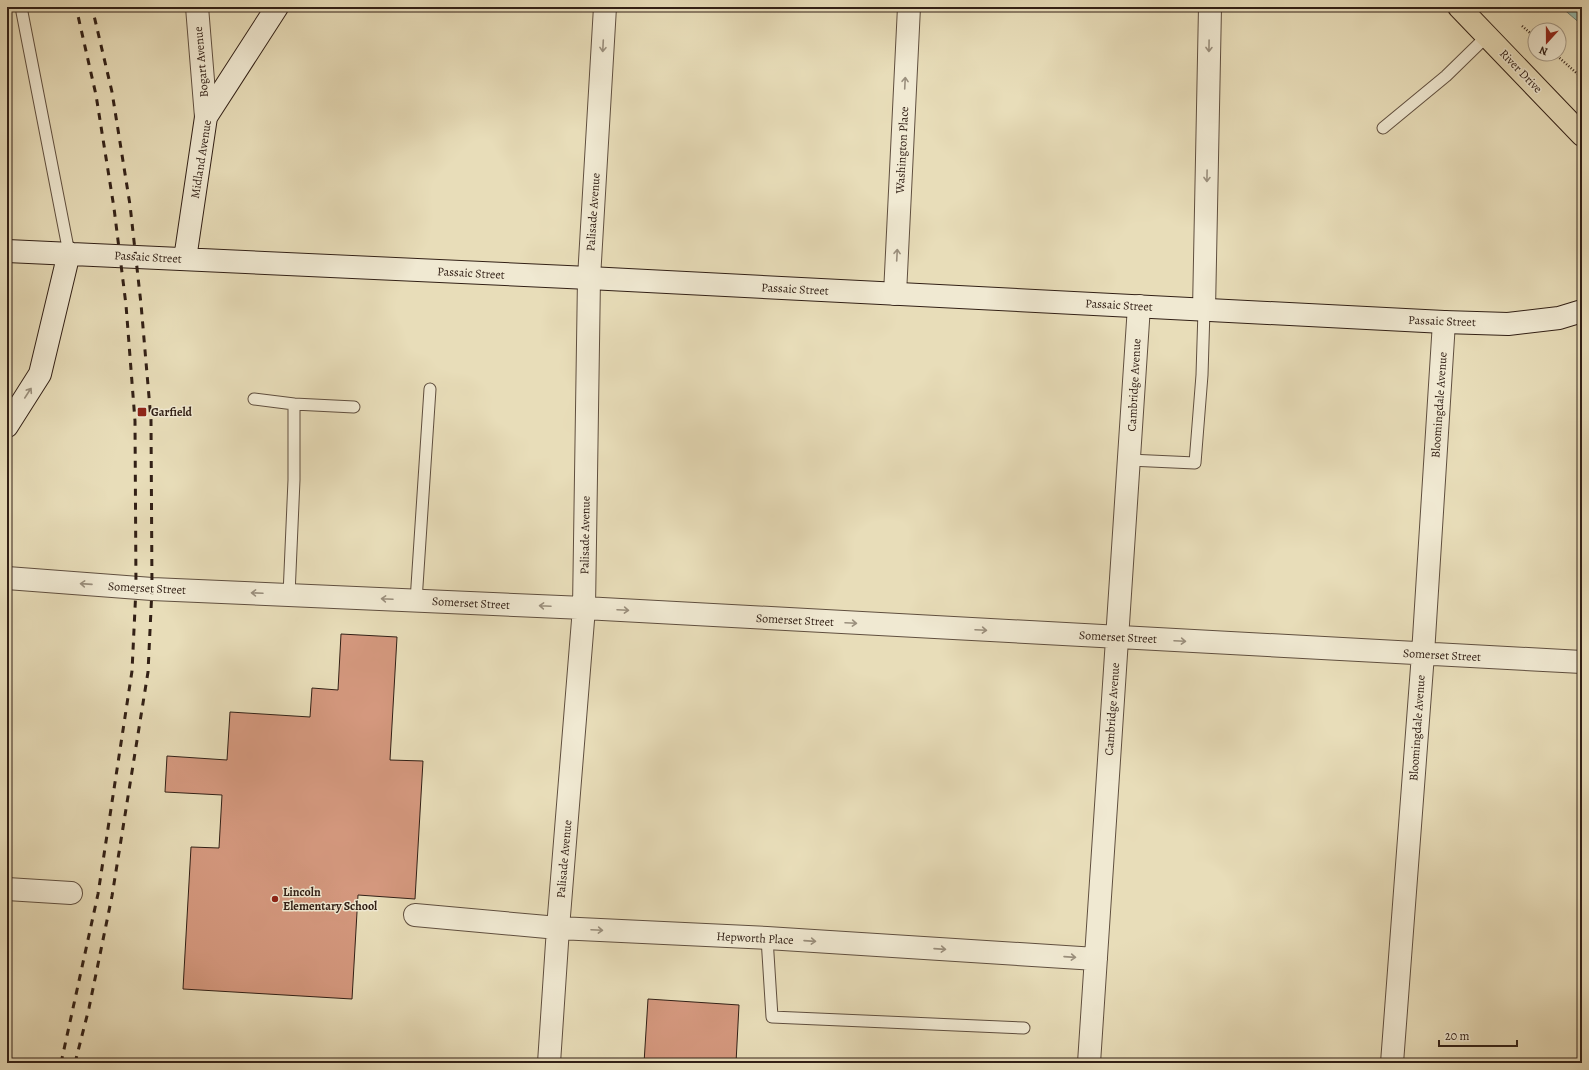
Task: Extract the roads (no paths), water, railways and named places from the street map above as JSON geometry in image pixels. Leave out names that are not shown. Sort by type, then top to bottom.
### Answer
[{"type":"main road","name":"River Drive","points":[[1459,7],[1582,135]]},
{"type":"street","name":"Bogart Avenue","points":[[197,7],[206,117]]},
{"type":"street","name":"Midland Avenue","points":[[185,259],[206,117],[277,7]]},
{"type":"street","name":"Palisade Avenue","points":[[549,1063],[558,928],[584,608],[589,278],[605,7]]},
{"type":"street","name":"Washington Place","points":[[895,294],[909,7]]},
{"type":"street","points":[[1204,310],[1210,7]]},
{"type":"street","name":"Passaic Street","points":[[7,251],[589,278],[1444,322],[1508,324],[1559,318],[1582,311]]},
{"type":"street","points":[[7,426],[40,374],[69,253]]},
{"type":"street","name":"Cambridge Avenue","points":[[1089,1063],[1139,306]]},
{"type":"street","name":"Bloomingdale Avenue","points":[[1392,1063],[1423,654],[1444,322]]},
{"type":"street","name":"Somerset Street","points":[[7,578],[136,588],[584,608],[1582,662]]},
{"type":"street","points":[[7,889],[71,893]]},
{"type":"street","name":"Hepworth Place","points":[[415,915],[558,928],[767,938],[1096,959]]},
{"type":"lane","points":[[22,7],[69,253]]},
{"type":"lane","points":[[1383,128],[1446,76],[1487,36]]},
{"type":"lane","points":[[1130,460],[1195,463],[1202,375],[1204,310]]},
{"type":"lane","points":[[416,601],[430,389]]},
{"type":"lane","points":[[254,399],[294,404],[354,407]]},
{"type":"lane","points":[[288,595],[294,480],[294,404]]},
{"type":"lane","points":[[767,938],[772,1017],[1024,1028]]},
{"type":"water","points":[[1561,7],[1582,7],[1582,25]]},
{"type":"railway","points":[[61,1063],[98,894],[132,671],[136,588],[135,421],[126,305],[114,208],[96,95],[76,7]]},
{"type":"railway","points":[[75,1063],[89,1008],[112,896],[148,672],[152,589],[151,420],[141,304],[130,205],[112,92],[92,7]]},
{"type":"place","name":"Garfield","points":[[142,412]]},
{"type":"place","name":"Lincoln Elementary School","points":[[275,899]]}]
